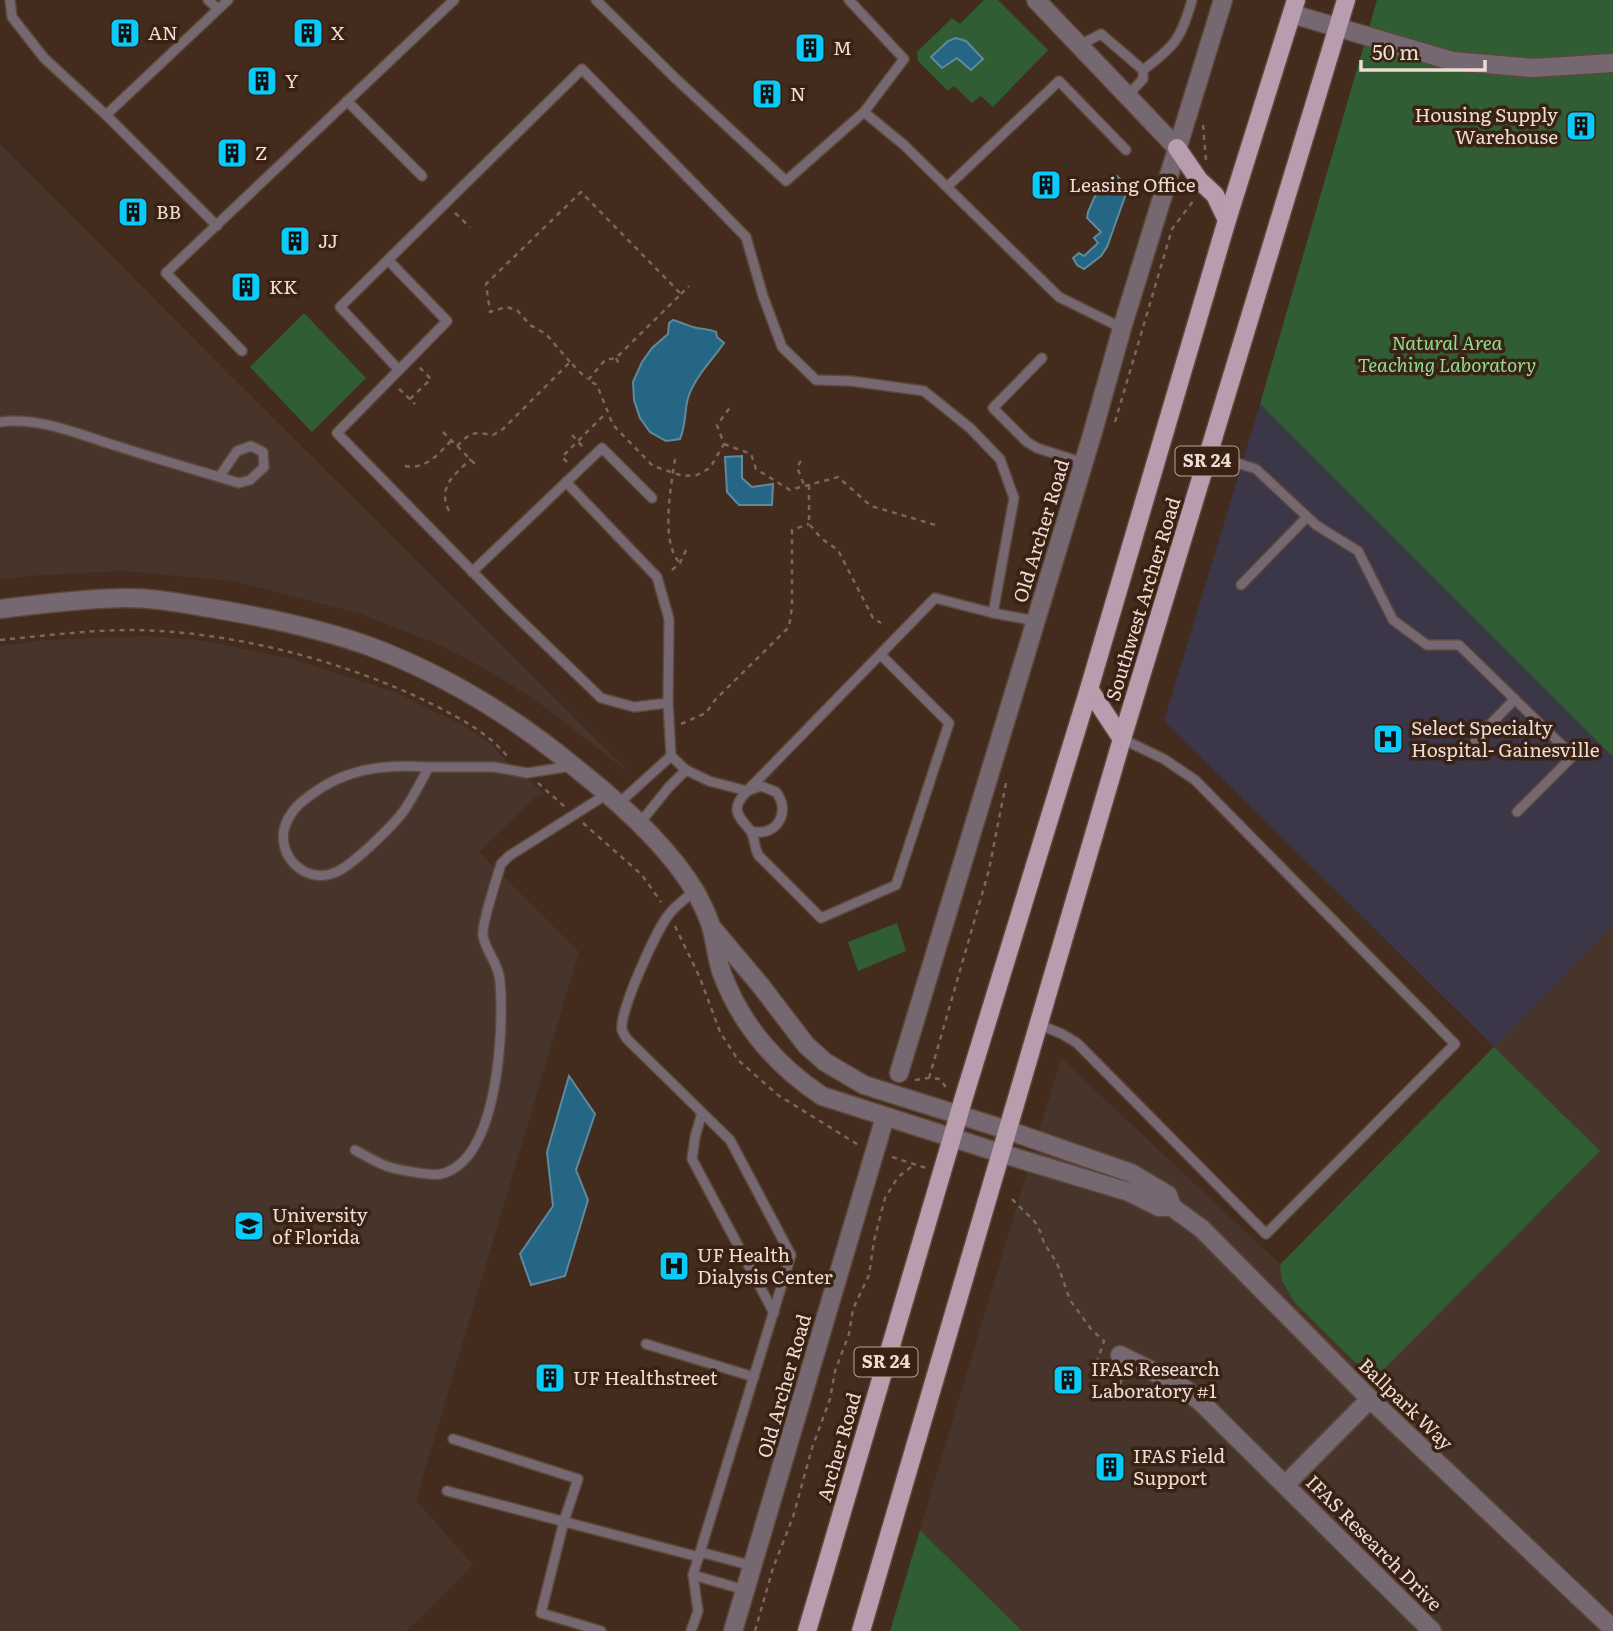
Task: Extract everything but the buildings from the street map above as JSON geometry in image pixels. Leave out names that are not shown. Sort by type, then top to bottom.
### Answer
[{"type":"main road","name":"Southwest Archer Road","points":[[1007,1130],[1122,739],[1346,0]]},
{"type":"main road","name":"Southwest Archer Road","points":[[960,1114],[1227,220],[1294,7]]},
{"type":"main road","points":[[1177,148],[1199,180],[1215,195],[1227,220]]},
{"type":"main road","points":[[1089,689],[1122,739]]},
{"type":"main road","name":"Archer Road","points":[[807,1631],[960,1114]]},
{"type":"main road","name":"SR 24","points":[[861,1631],[1007,1130]]},
{"type":"street","points":[[1036,0],[1177,148]]},
{"type":"street","name":"Old Archer Road","points":[[907,1077],[1122,327],[1223,0]]},
{"type":"street","points":[[1294,7],[1338,27],[1430,56],[1474,64],[1551,68],[1613,63]]},
{"type":"street","points":[[0,609],[124,598],[182,603],[308,627],[375,649],[431,674],[545,741],[612,799],[639,824],[694,891],[712,928]]},
{"type":"street","name":"Ballpark Way","points":[[712,928],[806,1045],[843,1075],[1130,1173],[1168,1195],[1171,1207]]},
{"type":"street","name":"Ballpark Way","points":[[712,928],[722,975],[744,1020],[777,1060],[800,1081],[822,1096],[1129,1192],[1159,1207],[1171,1207],[1202,1229],[1228,1253],[1370,1399],[1613,1629]]},
{"type":"street","points":[[870,1086],[907,1077],[920,1102]]},
{"type":"street","name":"Old Archer Road","points":[[733,1631],[886,1117]]},
{"type":"street","name":"IFAS Research Drive","points":[[1120,1355],[1180,1385],[1221,1419],[1432,1631]]},
{"type":"street","name":"IFAS Research Drive","points":[[1286,1484],[1370,1399]]},
{"type":"lane","points":[[10,0],[12,17],[44,58],[106,115],[217,226]]},
{"type":"lane","points":[[208,0],[218,9]]},
{"type":"lane","points":[[106,115],[228,0]]},
{"type":"lane","points":[[242,351],[166,273],[454,0]]},
{"type":"lane","points":[[596,0],[786,181],[864,112],[904,60],[849,0]]},
{"type":"lane","points":[[1143,69],[1174,45],[1184,28],[1192,0]]},
{"type":"lane","points":[[1080,46],[1101,34],[1143,69]]},
{"type":"lane","points":[[399,370],[341,307],[582,69],[746,237],[763,296],[782,347],[816,380],[851,381],[924,391],[970,428],[1000,460],[1014,498],[993,613]]},
{"type":"lane","points":[[1128,95],[1143,79],[1143,69]]},
{"type":"lane","points":[[947,187],[1059,81],[1126,150]]},
{"type":"lane","points":[[347,101],[422,176]]},
{"type":"lane","points":[[864,112],[904,145],[1059,297],[1122,327]]},
{"type":"lane","points":[[388,260],[447,321],[338,433],[472,572],[601,698],[634,707],[668,703]]},
{"type":"lane","points":[[1042,358],[993,408],[1037,449],[1084,463]]},
{"type":"lane","points":[[0,422],[44,424],[239,484],[250,480],[264,467],[263,452],[251,446],[237,451],[219,477]]},
{"type":"lane","points":[[472,572],[602,448],[652,498]]},
{"type":"lane","points":[[1209,454],[1255,469],[1316,525],[1358,551],[1393,620],[1427,645],[1459,645],[1573,756],[1517,812]]},
{"type":"lane","points":[[566,482],[657,577],[669,620],[668,703],[671,756],[686,770],[709,781],[747,791],[761,786],[771,789],[779,796],[783,808],[781,820],[771,830],[751,831]]},
{"type":"lane","points":[[1241,585],[1307,517]]},
{"type":"lane","points":[[881,655],[949,723],[896,885],[821,918],[759,856],[751,831],[742,823],[737,811],[741,797],[935,598],[1036,621]]},
{"type":"lane","points":[[1475,740],[1515,699]]},
{"type":"lane","points":[[1038,1024],[1077,1043],[1266,1234],[1455,1044],[1195,780],[1164,759],[1122,739]]},
{"type":"lane","points":[[355,1150],[390,1167],[440,1174],[456,1167],[468,1156],[479,1138],[491,1108],[498,1060],[500,978],[483,934],[501,864],[509,856],[574,815],[612,799],[671,756]]},
{"type":"lane","points":[[429,767],[405,810],[348,866],[320,877],[305,873],[294,865],[287,855],[285,827],[292,813],[316,790],[332,780],[362,770],[398,765],[494,767],[527,773],[574,765]]},
{"type":"lane","points":[[639,824],[686,770]]},
{"type":"lane","points":[[691,1631],[698,1611],[693,1575],[791,1255],[730,1140],[627,1040],[622,1031],[637,976],[669,913],[694,891]]},
{"type":"lane","points":[[702,1113],[692,1159],[774,1313]]},
{"type":"lane","points":[[646,1344],[754,1377]]},
{"type":"lane","points":[[453,1439],[578,1479],[564,1521],[541,1613],[601,1631]]},
{"type":"lane","points":[[447,1491],[753,1566]]},
{"type":"lane","points":[[693,1575],[746,1590]]},
{"type":"path","points":[[1203,122],[1207,148],[1203,168]]},
{"type":"path","points":[[681,294],[581,192],[486,284],[490,312],[506,307],[517,310],[530,325],[546,334],[570,362],[597,385],[613,425],[653,466],[683,476],[697,475],[710,468],[724,444]]},
{"type":"path","points":[[1112,430],[1172,229],[1192,205],[1197,192]]},
{"type":"path","points":[[453,210],[470,227]]},
{"type":"path","points":[[588,380],[605,360],[615,358],[688,286]]},
{"type":"path","points":[[615,358],[620,366]]},
{"type":"path","points":[[457,446],[469,434],[475,432],[493,435],[503,429],[570,362]]},
{"type":"path","points":[[410,399],[431,379],[428,377]]},
{"type":"path","points":[[396,387],[415,404]]},
{"type":"path","points":[[732,406],[717,425],[724,444],[751,454],[756,469],[790,490],[838,477],[872,506],[939,526]]},
{"type":"path","points":[[567,462],[562,457],[606,412]]},
{"type":"path","points":[[443,432],[478,467]]},
{"type":"path","points":[[572,435],[588,452]]},
{"type":"path","points":[[405,466],[424,465],[434,459],[452,440]]},
{"type":"path","points":[[675,459],[669,498],[669,527],[675,558],[680,563]]},
{"type":"path","points":[[449,511],[444,500],[446,486],[471,460]]},
{"type":"path","points":[[801,461],[797,467],[806,485],[809,524],[821,539],[838,550],[873,618],[881,623]]},
{"type":"path","points":[[681,724],[706,713],[715,700],[789,627],[792,607],[792,530],[809,524]]},
{"type":"path","points":[[672,570],[680,563],[686,550]]},
{"type":"path","points":[[0,640],[133,630],[205,636],[273,649],[346,668],[399,688],[469,723],[490,737],[512,762],[642,875],[669,913],[700,978],[720,1032],[738,1060],[762,1083],[795,1107],[863,1148],[926,1168]]},
{"type":"path","points":[[929,1078],[989,870],[1006,779]]},
{"type":"path","points":[[907,1077],[940,1079],[950,1092]]},
{"type":"path","points":[[755,1631],[773,1568],[793,1517],[811,1448],[830,1399],[835,1371],[849,1334],[853,1309],[869,1275],[874,1241],[886,1198],[898,1177],[916,1164]]},
{"type":"path","points":[[1012,1199],[1035,1222],[1044,1244],[1057,1263],[1070,1300],[1091,1329],[1104,1341],[1097,1365],[1123,1374],[1117,1394]]},
{"type":"shaded area","points":[[0,144],[633,776],[538,702],[489,671],[440,645],[358,613],[232,581],[123,571],[0,580]]},
{"type":"shaded area","name":"Select Specialty Hospital- Gainesville","points":[[1260,404],[1613,757],[1613,925],[1494,1047],[1164,721]]},
{"type":"shaded area","name":"University of Florida","points":[[149,636],[207,641],[292,659],[395,692],[464,726],[490,743],[510,765],[545,794],[535,797],[479,852],[579,952],[416,1500],[473,1565],[407,1631],[0,1631],[0,646],[47,640]]},
{"type":"shaded area","points":[[1613,925],[1613,1631],[1022,1631],[920,1530],[1061,1058],[1280,1264]]},
{"type":"green space","points":[[984,0],[998,0],[1048,50],[993,107],[981,96],[972,103],[954,86],[948,91],[918,61],[917,52],[952,18],[960,24]]},
{"type":"green space","name":"Natural Area Teaching Laboratory","points":[[1377,0],[1613,0],[1613,757],[1260,404]]},
{"type":"green space","points":[[304,313],[366,378],[312,432],[250,367]]},
{"type":"green space","points":[[897,923],[906,951],[858,971],[848,942]]},
{"type":"green space","points":[[1494,1047],[1600,1151],[1381,1372],[1367,1374],[1295,1303],[1282,1281],[1280,1265]]},
{"type":"green space","points":[[920,1530],[1022,1631],[890,1631]]},
{"type":"water","points":[[956,38],[966,41],[983,59],[971,70],[957,58],[942,68],[931,57],[948,41]]},
{"type":"water","points":[[1117,176],[1128,188],[1107,247],[1101,256],[1084,269],[1077,265],[1073,258],[1079,253],[1084,256],[1098,243],[1094,238],[1101,232],[1087,218],[1088,212],[1101,182]]},
{"type":"water","points":[[673,320],[716,332],[717,337],[724,343],[692,388],[687,400],[680,439],[666,441],[650,432],[640,418],[634,400],[633,382],[652,348],[668,334],[669,323]]},
{"type":"water","points":[[742,456],[742,478],[752,487],[773,484],[772,505],[739,505],[727,492],[725,457]]},
{"type":"water","points":[[569,1076],[595,1114],[576,1170],[588,1200],[565,1276],[531,1285],[520,1254],[553,1206],[547,1152]]},
{"type":"place","name":"AN","points":[[125,33]]},
{"type":"place","name":"X","points":[[308,33]]},
{"type":"place","name":"M","points":[[810,48]]},
{"type":"place","name":"Y","points":[[262,81]]},
{"type":"place","name":"N","points":[[767,94]]},
{"type":"place","name":"Housing Supply Warehouse","points":[[1581,126]]},
{"type":"place","name":"Z","points":[[232,153]]},
{"type":"place","name":"Leasing Office","points":[[1046,185]]},
{"type":"place","name":"BB","points":[[133,212]]},
{"type":"place","name":"JJ","points":[[295,241]]},
{"type":"place","name":"KK","points":[[246,287]]},
{"type":"place","name":"Select Specialty Hospital- Gainesville","points":[[1388,739]]},
{"type":"place","name":"University of Florida","points":[[249,1226]]},
{"type":"place","name":"UF Health Dialysis Center","points":[[674,1266]]},
{"type":"place","name":"UF Healthstreet","points":[[550,1378]]},
{"type":"place","name":"IFAS Research Laboratory #1","points":[[1068,1380]]},
{"type":"place","name":"IFAS Field Support","points":[[1110,1467]]}]
